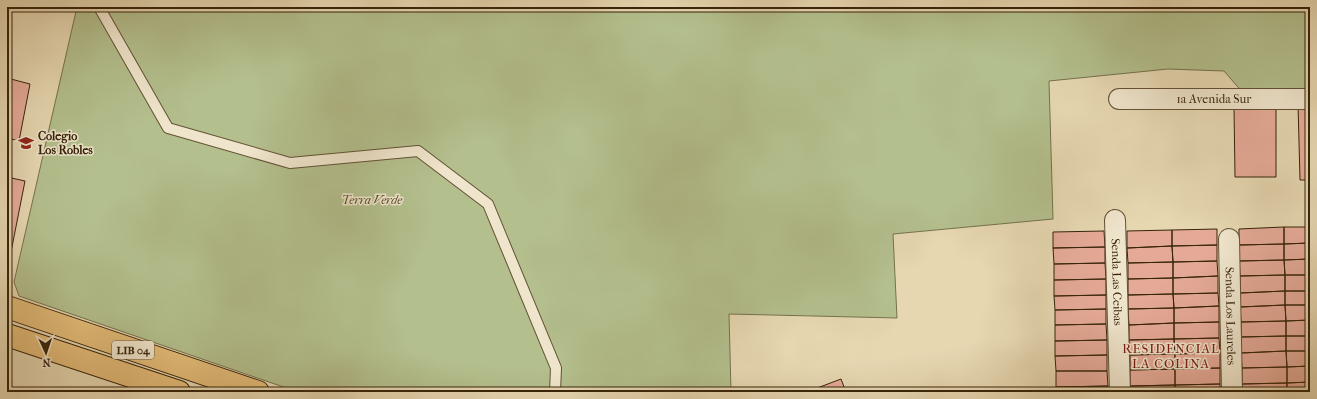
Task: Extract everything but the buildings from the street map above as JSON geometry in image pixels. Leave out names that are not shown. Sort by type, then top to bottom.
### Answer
[{"type":"highway","name":"LIB 04","points":[[7,307],[258,392]]},
{"type":"highway","name":"LIB 04","points":[[7,335],[179,392]]},
{"type":"street","name":"1a Avenida Sur","points":[[1119,99],[1310,99]]},
{"type":"street","name":"Senda Las Ceibas","points":[[1115,220],[1120,392]]},
{"type":"street","name":"Senda Los Laureles","points":[[1229,239],[1232,392]]},
{"type":"lane","points":[[99,7],[168,128],[290,163],[418,151],[488,204],[556,368],[555,392]]},
{"type":"green space","name":"Terra Verde","points":[[77,7],[1310,7],[1310,95],[1244,94],[1224,71],[1168,69],[1049,81],[1053,219],[893,234],[897,318],[729,314],[731,392],[298,392],[19,296],[14,282]]},
{"type":"place","name":"Colegio Los Robles","points":[[26,143]]},
{"type":"district","name":"RESIDENCIAL LA COLINA","points":[[1171,356]]}]
